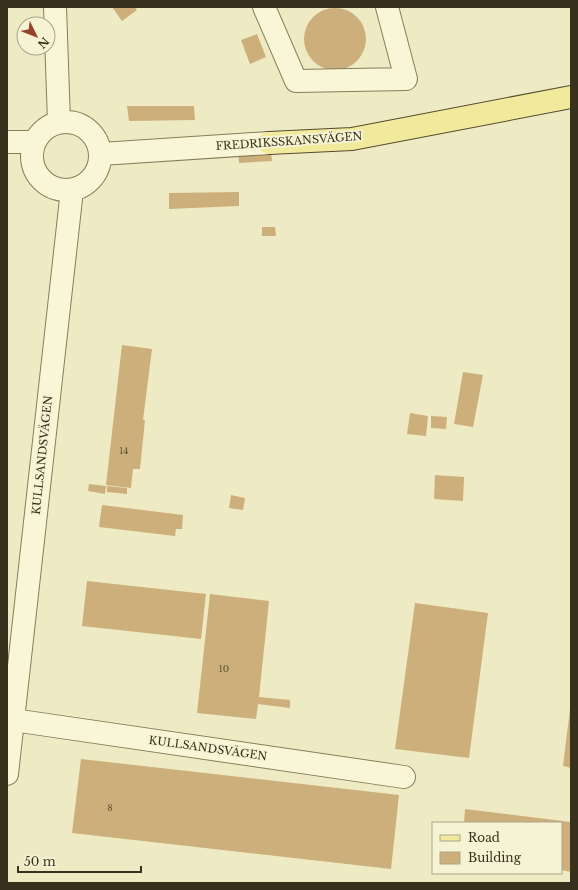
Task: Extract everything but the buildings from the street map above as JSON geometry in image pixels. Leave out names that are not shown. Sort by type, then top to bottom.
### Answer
[{"type":"main road","name":"FREDRIKSSKANSVÄGEN","points":[[269,143],[352,139],[571,97]]},
{"type":"street","points":[[55,7],[59,122]]},
{"type":"street","points":[[264,7],[296,81],[406,79],[387,7]]},
{"type":"street","points":[[71,121],[82,125],[91,132],[98,142],[101,154],[98,168],[90,181],[81,187],[72,190],[61,190],[51,187],[42,181],[32,163],[31,152],[34,142],[44,129],[59,122],[71,121]]},
{"type":"street","points":[[7,142],[34,142]]},
{"type":"street","name":"FREDRIKSSKANSVÄGEN","points":[[101,154],[269,143]]},
{"type":"street","name":"KULLSANDSVÄGEN","points":[[7,774],[72,190]]},
{"type":"street","name":"KULLSANDSVÄGEN","points":[[13,720],[404,777]]}]
